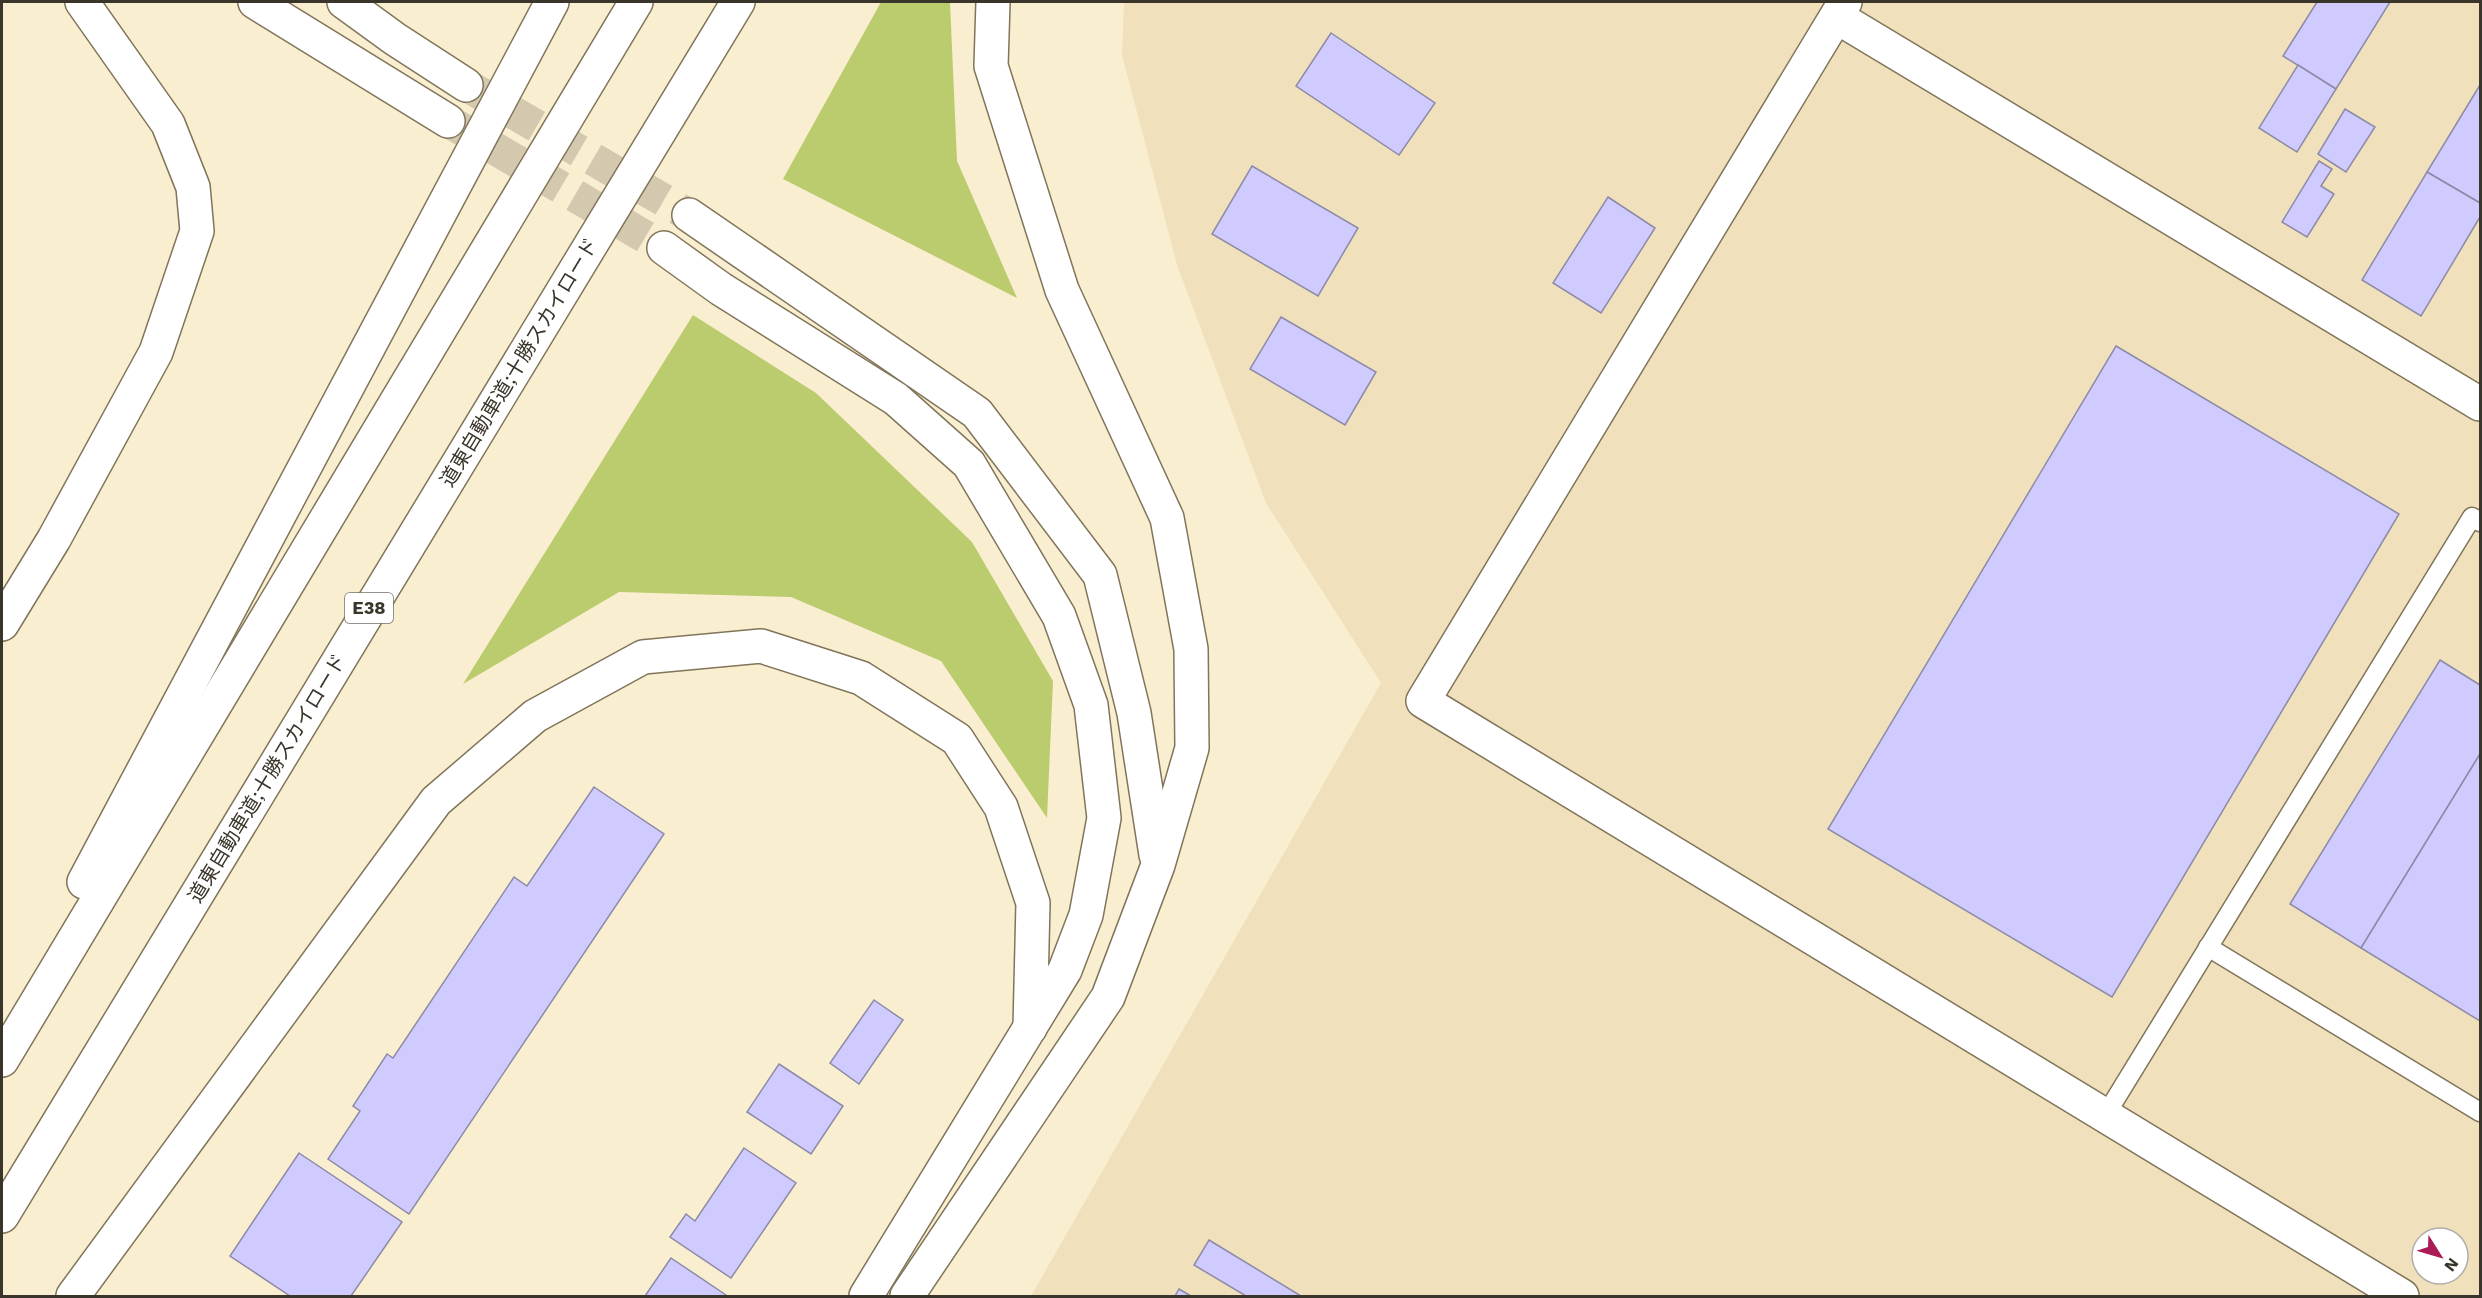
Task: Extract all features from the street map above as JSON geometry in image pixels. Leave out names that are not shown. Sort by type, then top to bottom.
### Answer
[{"type":"main road","points":[[2,624],[54,539],[156,351],[196,231],[193,187],[168,124],[82,2]]},
{"type":"main road","points":[[255,2],[448,121]]},
{"type":"main road","points":[[344,2],[395,39],[466,85]]},
{"type":"main road","points":[[2,1048],[61,925],[552,2]]},
{"type":"main road","points":[[2,1060],[636,2]]},
{"type":"main road","name":"道東自動車道;十勝スカイロード","points":[[2,1216],[738,2]]},
{"type":"main road","points":[[907,1296],[1108,998],[1158,865],[1192,748],[1191,649],[1167,518],[1062,290],[991,66],[993,2]]},
{"type":"main road","points":[[2402,1296],[1423,701],[1841,9],[2481,404]]},
{"type":"main road","points":[[689,215],[977,413],[1100,576],[1134,713],[1158,865]]},
{"type":"main road","points":[[664,248],[721,289],[896,399],[969,464],[1059,616],[1091,705],[1104,818],[1086,915],[1065,970],[866,1296]]},
{"type":"main road","points":[[74,1296],[436,801],[535,716],[643,657],[761,646],[861,678],[957,739],[1001,807],[1033,903],[1030,1028]]},
{"type":"lane","points":[[2105,1116],[2472,517],[2481,522]]},
{"type":"lane","points":[[2208,947],[2481,1112]]},
{"type":"shaded area","points":[[1124,2],[2480,2],[2480,1296],[1031,1296],[1381,683],[1266,503],[1177,265],[1122,55]]},
{"type":"green space","points":[[881,2],[950,2],[957,161],[1017,298],[783,179]]},
{"type":"green space","points":[[693,315],[816,393],[972,542],[1053,681],[1047,818],[941,661],[791,597],[619,592],[463,684]]},
{"type":"building","points":[[2317,2],[2390,2],[2336,89],[2283,56]]},
{"type":"building","points":[[1331,33],[1435,103],[1399,155],[1296,86]]},
{"type":"building","points":[[2298,65],[2336,89],[2297,152],[2259,128]]},
{"type":"building","points":[[2480,85],[2480,203],[2427,172]]},
{"type":"building","points":[[2345,109],[2375,127],[2346,172],[2318,154]]},
{"type":"building","points":[[2319,161],[2332,169],[2321,186],[2334,194],[2307,237],[2282,222]]},
{"type":"building","points":[[1252,166],[1358,228],[1318,296],[1212,234]]},
{"type":"building","points":[[2427,172],[2480,203],[2480,217],[2421,316],[2362,280]]},
{"type":"building","points":[[1608,197],[1655,228],[1601,313],[1553,283]]},
{"type":"building","points":[[1281,317],[1376,372],[1345,425],[1250,369]]},
{"type":"building","points":[[2116,346],[2399,514],[2112,997],[1828,829]]},
{"type":"building","points":[[2440,660],[2480,685],[2480,754],[2361,948],[2290,904]]},
{"type":"building","points":[[2480,754],[2480,1021],[2361,948]]},
{"type":"building","points":[[594,787],[664,834],[409,1214],[328,1159],[360,1111],[353,1106],[387,1054],[393,1058],[514,877],[527,886]]},
{"type":"building","points":[[874,1000],[903,1020],[859,1084],[830,1063]]},
{"type":"building","points":[[779,1064],[843,1106],[811,1154],[747,1112]]},
{"type":"building","points":[[744,1148],[796,1183],[731,1278],[670,1237],[686,1214],[695,1221]]},
{"type":"building","points":[[299,1153],[402,1222],[351,1296],[290,1296],[230,1256]]},
{"type":"building","points":[[1209,1240],[1301,1296],[1246,1296],[1194,1265]]},
{"type":"building","points":[[671,1258],[726,1295],[645,1296]]},
{"type":"building","points":[[1179,1289],[1191,1296],[1175,1296]]},
{"type":"tunnel","points":[[466,85],[689,215]]},
{"type":"tunnel","points":[[448,121],[664,248]]}]
